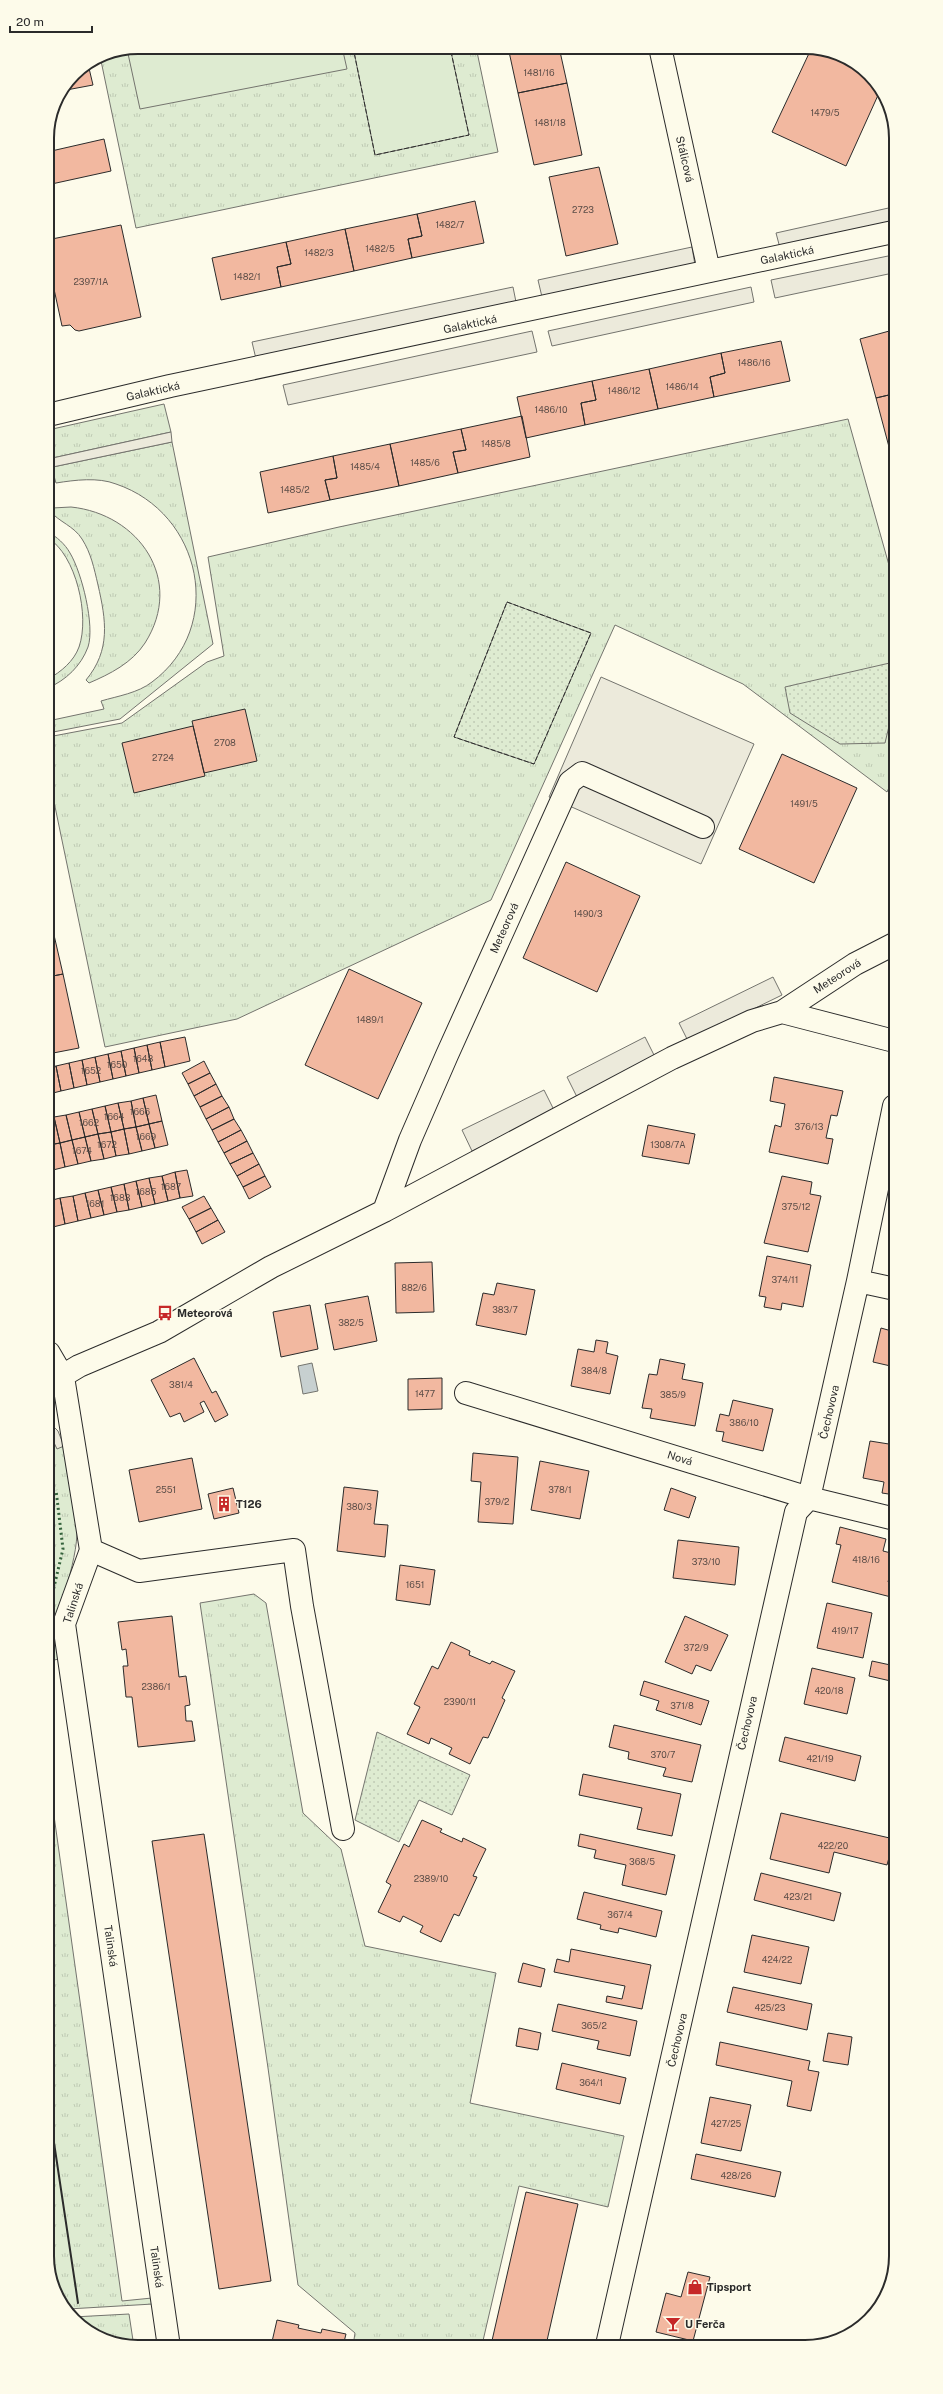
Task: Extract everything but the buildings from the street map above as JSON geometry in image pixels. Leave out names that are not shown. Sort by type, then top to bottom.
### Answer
[{"type":"street","name":"Stálicová","points":[[662,54],[709,271]]},
{"type":"street","name":"Galaktická","points":[[54,414],[170,386],[889,233]]},
{"type":"street","name":"Meteorová","points":[[384,1210],[410,1140],[570,782],[582,773],[703,827]]},
{"type":"street","name":"Meteorová","points":[[56,1381],[79,1366],[159,1332],[271,1267],[384,1210],[672,1058],[752,1021],[782,1012],[855,964],[889,947]]},
{"type":"street","points":[[782,1012],[889,1040]]},
{"type":"street","name":"Čechovova","points":[[608,2340],[794,1520],[796,1512],[809,1498],[858,1281],[889,1130]]},
{"type":"street","points":[[858,1281],[889,1288]]},
{"type":"street","name":"Talinská","points":[[56,1381],[91,1550],[64,1624],[168,2340]]},
{"type":"street","name":"Nová","points":[[466,1392],[809,1498],[889,1518]]},
{"type":"street","points":[[91,1550],[139,1571],[294,1550],[302,1606],[343,1829]]},
{"type":"green space","points":[[138,54],[477,54],[498,152],[136,228],[101,63],[111,58]]},
{"type":"green space","points":[[344,54],[347,69],[140,109],[128,55]]},
{"type":"green space","points":[[354,54],[452,54],[469,135],[375,155]]},
{"type":"green space","points":[[164,404],[171,432],[54,458],[54,429]]},
{"type":"green space","points":[[848,419],[889,565],[889,788],[887,792],[743,684],[615,625],[491,900],[237,1019],[105,1047],[54,802],[54,736],[122,723],[207,662],[224,656],[208,557],[339,527]]},
{"type":"green space","points":[[172,442],[213,644],[120,719],[54,732],[54,720],[104,709],[101,701],[134,692],[152,682],[175,659],[190,632],[196,603],[194,573],[185,545],[168,519],[145,499],[116,484],[102,480],[79,480],[56,483],[54,467]]},
{"type":"green space","points":[[71,507],[95,512],[117,522],[135,536],[148,554],[157,574],[160,596],[156,619],[145,643],[134,656],[120,667],[89,683],[86,680],[100,657],[103,646],[104,623],[101,598],[90,555],[85,544],[75,531],[54,515],[54,508]]},
{"type":"green space","points":[[54,536],[68,550],[79,573],[89,613],[90,638],[85,654],[77,666],[67,677],[54,685],[54,675],[66,666],[77,652],[82,634],[83,619],[78,587],[73,572],[58,546],[54,543]]},
{"type":"green space","points":[[507,602],[591,633],[534,764],[454,737]]},
{"type":"green space","points":[[889,663],[889,726],[885,743],[840,744],[790,713],[785,687]]},
{"type":"green space","points":[[54,1442],[57,1448],[64,1446],[75,1501],[77,1523],[75,1550],[60,1613],[58,1628],[57,1644],[59,1659],[54,1660]]},
{"type":"green space","points":[[254,1594],[266,1603],[303,1813],[341,1849],[365,1946],[496,1973],[470,2103],[624,2136],[608,2207],[519,2186],[483,2340],[354,2340],[355,2333],[298,2285],[200,1603]]},
{"type":"green space","points":[[377,1732],[470,1775],[452,1815],[419,1800],[399,1842],[355,1820]]},
{"type":"green space","points":[[54,1816],[122,2301],[152,2298],[153,2304],[72,2309],[58,2283],[54,2256]]},
{"type":"green space","points":[[129,2314],[133,2340],[106,2334],[91,2326],[80,2317]]},
{"type":"shaded area","points":[[889,208],[889,224],[780,248],[776,233]]},
{"type":"shaded area","points":[[692,247],[695,265],[542,297],[538,280]]},
{"type":"shaded area","points":[[889,256],[889,274],[775,298],[771,280]]},
{"type":"shaded area","points":[[513,287],[516,302],[256,359],[252,342]]},
{"type":"shaded area","points":[[751,287],[754,302],[552,346],[548,331]]},
{"type":"shaded area","points":[[532,331],[537,352],[288,405],[283,385]]},
{"type":"shaded area","points":[[171,432],[172,442],[54,467],[54,458]]},
{"type":"shaded area","points":[[601,677],[754,744],[701,864],[549,797]]},
{"type":"shaded area","points":[[773,977],[782,995],[688,1041],[679,1023]]},
{"type":"shaded area","points":[[645,1037],[655,1057],[577,1097],[567,1077]]},
{"type":"shaded area","points":[[544,1090],[554,1110],[472,1151],[462,1130]]},
{"type":"shaded area","points":[[312,1363],[318,1391],[303,1394],[298,1366]]},
{"type":"shaded area","points":[[54,1427],[58,1431],[64,1446],[57,1449],[54,1443]]},
{"type":"hedge","points":[[54,1587],[63,1549],[56,1490]]},
{"type":"fence","points":[[354,54],[375,155],[469,135],[452,54]]},
{"type":"fence","points":[[507,602],[591,633],[534,764],[454,737],[507,602]]},
{"type":"wall","points":[[54,2143],[78,2303]]},
{"type":"place","name":"Meteorová","points":[[165,1313]]},
{"type":"place","name":"T126","points":[[224,1504]]},
{"type":"place","name":"Tipsport","points":[[695,2287]]},
{"type":"place","name":"U Ferča","points":[[673,2324]]}]
